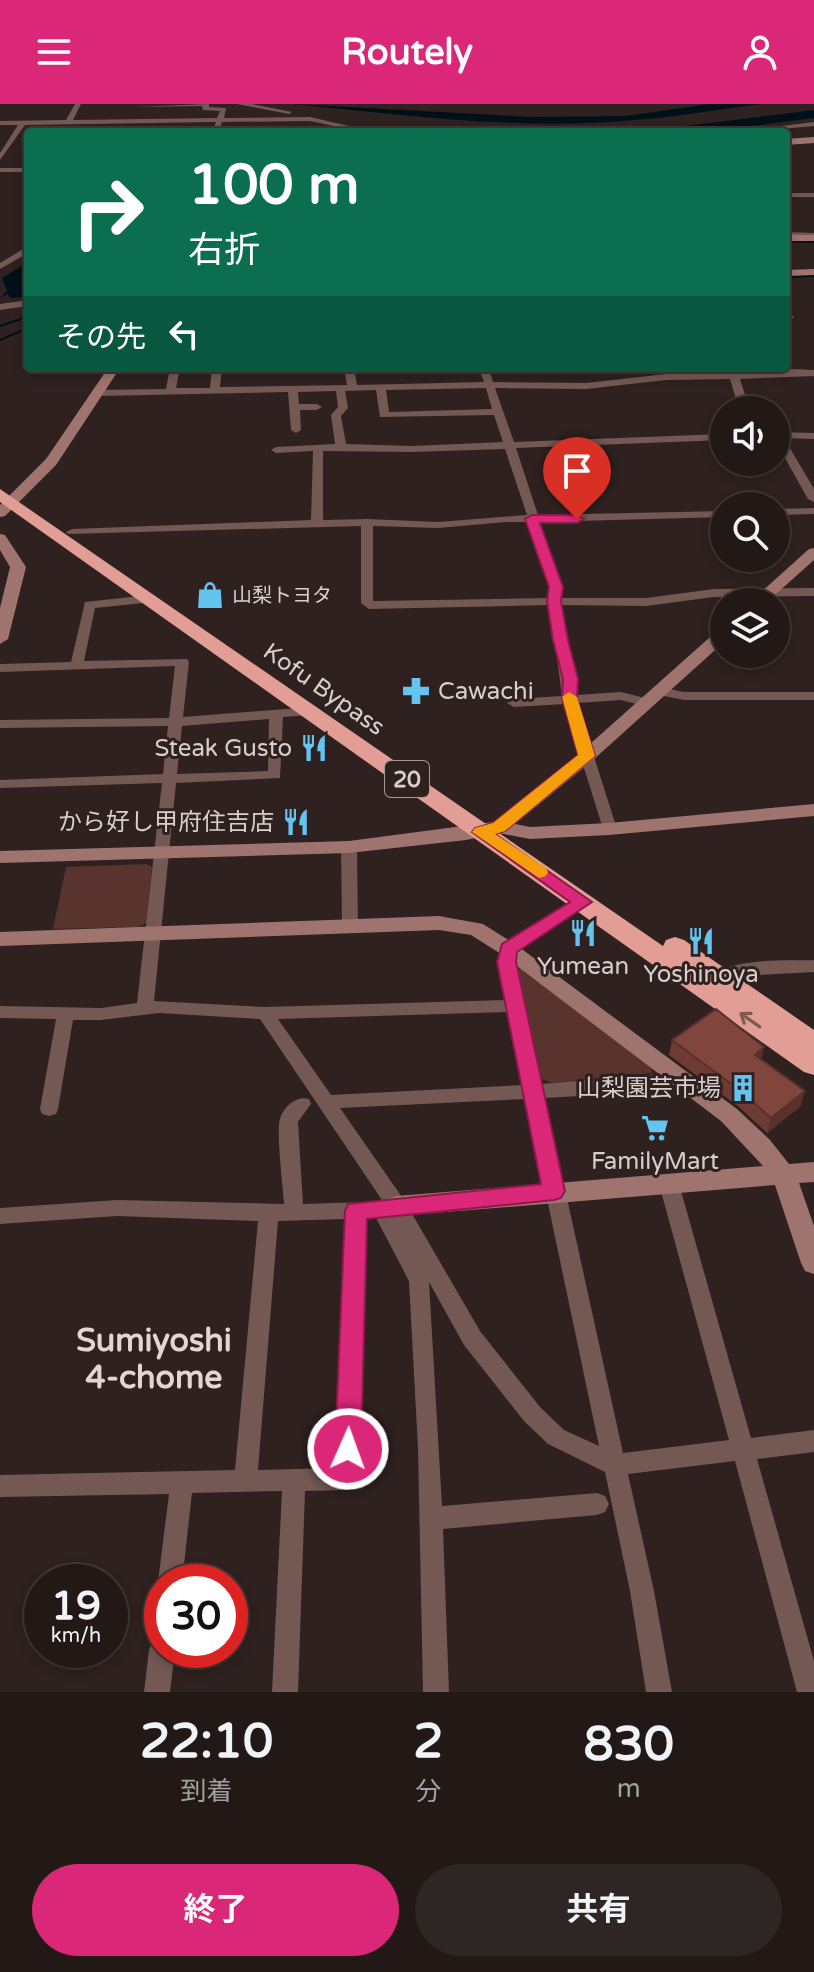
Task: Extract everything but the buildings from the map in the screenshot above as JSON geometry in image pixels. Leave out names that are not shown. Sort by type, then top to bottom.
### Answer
[{"type":"highway","name":"Kofu Bypass","points":[[6,498],[72,532],[814,1065]]},
{"type":"highway","name":"Kofu Bypass","points":[[6,498],[311,711],[720,978],[814,1043]]},
{"type":"street","points":[[68,123],[78,104]]},
{"type":"street","points":[[138,121],[135,105],[206,104],[205,109],[224,109],[216,128]]},
{"type":"street","points":[[240,104],[355,128]]},
{"type":"street","points":[[0,123],[291,119],[343,125]]},
{"type":"street","points":[[291,119],[296,128]]},
{"type":"street","points":[[0,158],[16,141],[23,123]]},
{"type":"street","points":[[782,128],[814,124]]},
{"type":"street","points":[[790,142],[814,140]]},
{"type":"street","points":[[0,141],[16,141]]},
{"type":"street","points":[[0,170],[24,170]]},
{"type":"street","points":[[790,195],[814,195]]},
{"type":"street","points":[[790,236],[814,237]]},
{"type":"street","points":[[0,266],[24,252]]},
{"type":"street","points":[[790,273],[814,272]]},
{"type":"street","points":[[0,307],[24,304]]},
{"type":"street","points":[[790,371],[814,373]]},
{"type":"street","points":[[6,498],[51,462],[111,372]]},
{"type":"street","points":[[171,391],[174,372]]},
{"type":"street","points":[[215,390],[217,372]]},
{"type":"street","points":[[341,447],[336,415],[343,408],[348,372]]},
{"type":"street","points":[[485,372],[556,587],[554,601],[570,679],[569,699],[609,829]]},
{"type":"street","points":[[97,393],[346,387],[586,386],[666,377],[764,376],[773,372]]},
{"type":"street","points":[[734,377],[740,396]]},
{"type":"street","points":[[381,387],[384,415],[499,412]]},
{"type":"street","points":[[293,388],[296,430]]},
{"type":"street","points":[[294,407],[317,407]]},
{"type":"street","points":[[790,434],[814,436]]},
{"type":"street","points":[[276,450],[341,447],[412,449],[710,437]]},
{"type":"street","points":[[317,524],[318,448]]},
{"type":"street","points":[[790,456],[814,499]]},
{"type":"street","points":[[790,512],[814,511]]},
{"type":"street","points":[[72,532],[367,522],[430,525],[710,514]]},
{"type":"street","points":[[367,522],[367,603],[373,606],[646,602],[710,594]]},
{"type":"street","points":[[0,538],[18,567],[2,618],[0,639]]},
{"type":"street","points":[[773,588],[814,552]]},
{"type":"street","points":[[790,594],[814,592]]},
{"type":"street","points":[[77,665],[89,605],[149,599]]},
{"type":"street","points":[[490,830],[587,756],[710,645]]},
{"type":"street","points":[[0,668],[182,662],[145,1008]]},
{"type":"street","points":[[514,703],[621,696],[814,696]]},
{"type":"street","points":[[0,724],[175,722],[311,711]]},
{"type":"street","points":[[0,784],[275,775],[276,715]]},
{"type":"street","points":[[0,857],[349,847],[490,830],[530,833],[609,829],[814,810]]},
{"type":"street","points":[[349,847],[350,926]]},
{"type":"street","points":[[583,902],[508,949],[506,962],[642,1591],[659,1692]]},
{"type":"street","points":[[0,939],[350,926],[455,924],[476,929],[508,949],[729,1115],[762,1147],[784,1175],[814,1263]]},
{"type":"street","points":[[720,978],[729,972],[814,966]]},
{"type":"street","points":[[0,1012],[101,1014],[145,1008],[265,1013],[514,1006]]},
{"type":"street","points":[[49,1109],[66,1012]]},
{"type":"street","points":[[265,1013],[325,1102],[472,1338],[532,1414],[556,1437],[614,1465],[814,1441]]},
{"type":"street","points":[[325,1102],[533,1092],[661,1081],[675,1074]]},
{"type":"street","points":[[294,1212],[289,1120],[302,1104]]},
{"type":"street","points":[[0,1216],[117,1208],[269,1213],[356,1211],[554,1191],[814,1172]]},
{"type":"street","points":[[669,1184],[810,1692]]},
{"type":"street","points":[[389,1207],[398,1236],[419,1281],[436,1692]]},
{"type":"street","points":[[0,1486],[347,1479],[356,1211]]},
{"type":"street","points":[[246,1481],[269,1213]]},
{"type":"street","points":[[285,1692],[294,1480]]},
{"type":"street","points":[[172,1564],[182,1482]]},
{"type":"street","points":[[431,1519],[597,1504]]},
{"type":"street","points":[[157,1692],[160,1668]]},
{"type":"shaded area","points":[[292,104],[531,117],[626,116],[710,104],[762,104],[650,119],[548,124],[420,117]]},
{"type":"shaded area","points":[[814,110],[814,118],[737,128],[670,128]]},
{"type":"shaded area","points":[[24,264],[24,297],[10,298],[8,294],[0,298],[7,291],[2,278]]},
{"type":"shaded area","points":[[147,864],[152,867],[146,923],[138,927],[53,929],[66,867]]},
{"type":"shaded area","points":[[515,969],[521,969],[651,1067],[652,1073],[552,1083],[537,1077]]},
{"type":"waterway","points":[[790,241],[814,242]]},
{"type":"waterway","points":[[790,277],[814,276]]},
{"type":"waterway","points":[[0,326],[21,319],[24,314]]},
{"type":"waterway","points":[[0,340],[24,330]]},
{"type":"slow traffic","points":[[539,872],[481,832],[499,827],[587,756],[569,697]]},
{"type":"place","name":"山梨トヨタ","points":[[210,595]]},
{"type":"place","name":"Cawachi","points":[[416,691]]},
{"type":"place","name":"Steak Gusto","points":[[314,748]]},
{"type":"place","name":"から好し甲府住吉店","points":[[296,822]]},
{"type":"place","name":"Yumean","points":[[583,933]]},
{"type":"place","name":"Yoshinoya","points":[[701,941]]},
{"type":"place","name":"山梨園芸市場","points":[[743,1088]]},
{"type":"place","name":"FamilyMart","points":[[655,1128]]},
{"type":"district","name":"Sumiyoshi 4-chome","points":[[154,1358]]},
{"type":"route","points":[[348,1449],[356,1211],[554,1191],[506,962],[508,949],[583,902],[481,832],[499,827],[587,756],[569,699],[570,679],[554,601],[556,587],[532,519],[577,519]]}]
